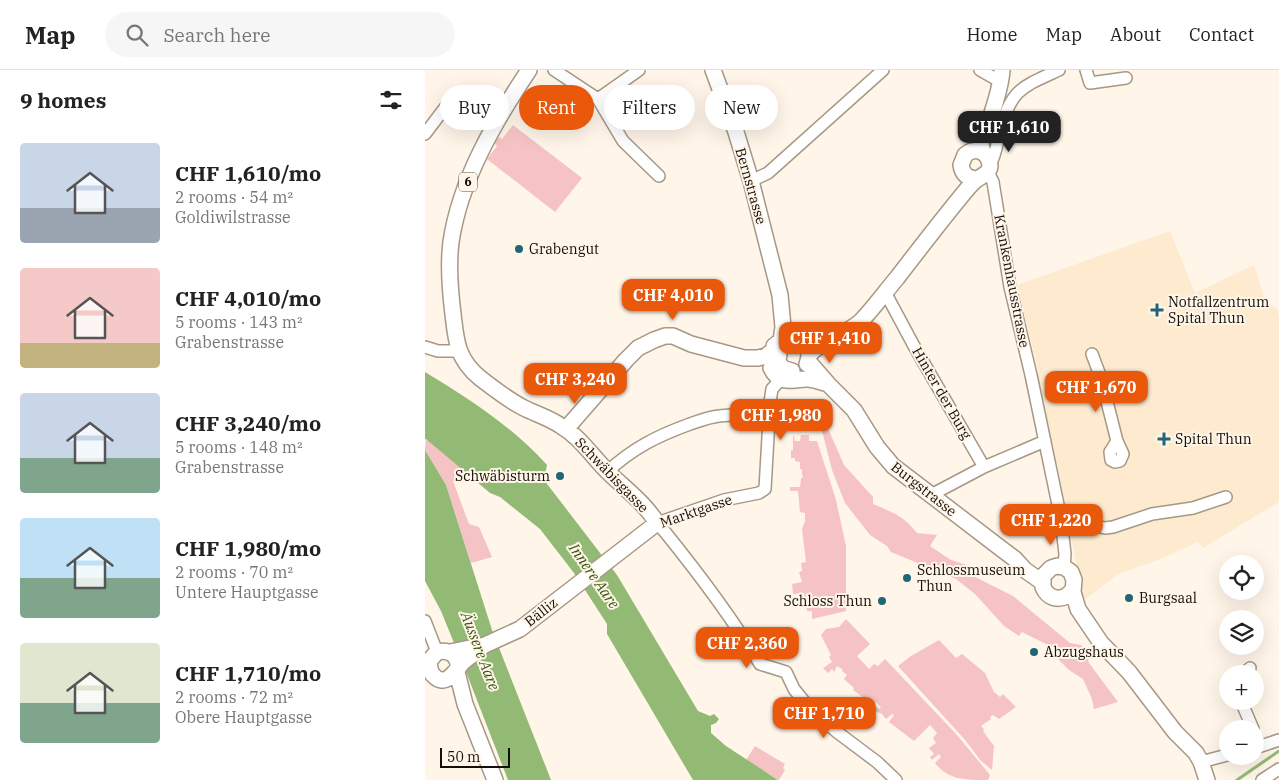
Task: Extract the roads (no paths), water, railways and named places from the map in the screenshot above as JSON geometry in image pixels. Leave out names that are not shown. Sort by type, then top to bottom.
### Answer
[{"type":"main road","name":"6","points":[[529,70],[492,132],[473,170],[457,212],[451,243],[450,280],[455,333],[459,351],[470,368],[518,405],[568,431]]},
{"type":"main road","name":"Bernstrasse","points":[[713,70],[736,132],[751,181],[792,348]]},
{"type":"main road","points":[[568,431],[613,372],[638,348],[665,336],[673,336],[691,344],[743,358],[758,358],[792,348],[814,350],[860,322],[952,206],[980,160],[975,126],[1000,83]]},
{"type":"main road","points":[[952,206],[962,171],[968,178],[980,160]]},
{"type":"main road","name":"Bernstrasse","points":[[782,304],[776,327],[792,348]]},
{"type":"main road","points":[[792,348],[801,369],[786,375],[771,369],[769,361],[792,348]]},
{"type":"main road","name":"Burgstrasse","points":[[792,348],[854,410],[887,460],[898,471],[1015,559],[1025,570],[1042,582]]},
{"type":"main road","points":[[786,375],[788,381],[810,379],[828,384]]},
{"type":"main road","name":"Schwäbisgasse","points":[[568,431],[607,472],[640,502],[657,523]]},
{"type":"main road","name":"Marktgasse","points":[[579,583],[657,523]]},
{"type":"main road","name":"Burgstrasse","points":[[1015,559],[1037,566],[1057,567]]},
{"type":"main road","points":[[1073,589],[1068,595],[1054,598],[1047,594],[1042,582],[1045,574],[1057,567],[1073,576],[1073,589],[1078,609],[1101,642],[1129,672],[1175,732],[1196,753],[1207,780]]},
{"type":"main road","name":"Bälliz","points":[[443,664],[526,625],[579,583]]},
{"type":"main road","points":[[1061,598],[1078,609]]},
{"type":"main road","points":[[443,664],[465,704],[495,780]]},
{"type":"street","points":[[554,70],[598,99],[623,141],[659,176]]},
{"type":"street","points":[[598,99],[639,70]]},
{"type":"street","points":[[751,181],[768,173],[883,70]]},
{"type":"street","points":[[980,70],[1000,83]]},
{"type":"street","points":[[980,160],[998,147],[1000,132],[1010,102],[1016,94],[1029,84],[1059,70]]},
{"type":"street","points":[[1086,70],[1090,83],[1126,78]]},
{"type":"street","points":[[425,134],[440,114]]},
{"type":"street","points":[[980,160],[1000,132]]},
{"type":"street","name":"Krankenhausstrasse","points":[[980,160],[993,182],[1010,287],[1063,529],[1065,554],[1057,567]]},
{"type":"street","name":"Hinter der Burg","points":[[885,292],[984,467]]},
{"type":"street","points":[[425,347],[438,351],[459,351]]},
{"type":"street","points":[[1092,354],[1101,378],[1117,441]]},
{"type":"street","points":[[607,472],[633,450],[671,431],[713,416],[769,415],[772,389],[786,375]]},
{"type":"street","name":"Marktgasse","points":[[657,523],[724,500],[759,493],[765,489],[769,415]]},
{"type":"street","points":[[931,495],[984,467],[1045,441]]},
{"type":"street","points":[[1063,529],[1092,526],[1113,528],[1152,514],[1193,508],[1226,497]]},
{"type":"street","points":[[657,523],[699,576],[760,664],[786,672],[794,690],[811,710],[877,762],[896,780]]},
{"type":"street","points":[[425,621],[443,664]]},
{"type":"street","points":[[1264,746],[1279,740]]},
{"type":"street","points":[[1201,762],[1219,757]]},
{"type":"street","points":[[1263,780],[1279,769]]},
{"type":"water","name":"Innere Aare","points":[[425,372],[474,403],[505,426],[547,465],[544,480],[617,575],[698,711],[710,716],[714,714],[719,719],[711,725],[711,733],[726,746],[778,780],[693,780],[607,634],[607,624],[574,573],[540,529],[500,497],[490,493],[425,439]]},
{"type":"water","name":"Äussere Aare","points":[[425,450],[446,485],[492,630],[551,780],[508,780],[441,611],[425,581]]},
{"type":"waterway","points":[[1237,780],[1279,751]]},
{"type":"place","name":"Grabengut","points":[[519,249]]},
{"type":"place","name":"Notfallzentrum Spital Thun","points":[[1157,310]]},
{"type":"place","name":"Spital Thun","points":[[1164,439]]},
{"type":"place","name":"Schwäbisturm","points":[[560,476]]},
{"type":"place","name":"Schlossmuseum Thun","points":[[907,578]]},
{"type":"place","name":"Burgsaal","points":[[1129,598]]},
{"type":"place","name":"Schloss Thun","points":[[882,601]]},
{"type":"place","name":"Abzugshaus","points":[[1034,652]]}]
